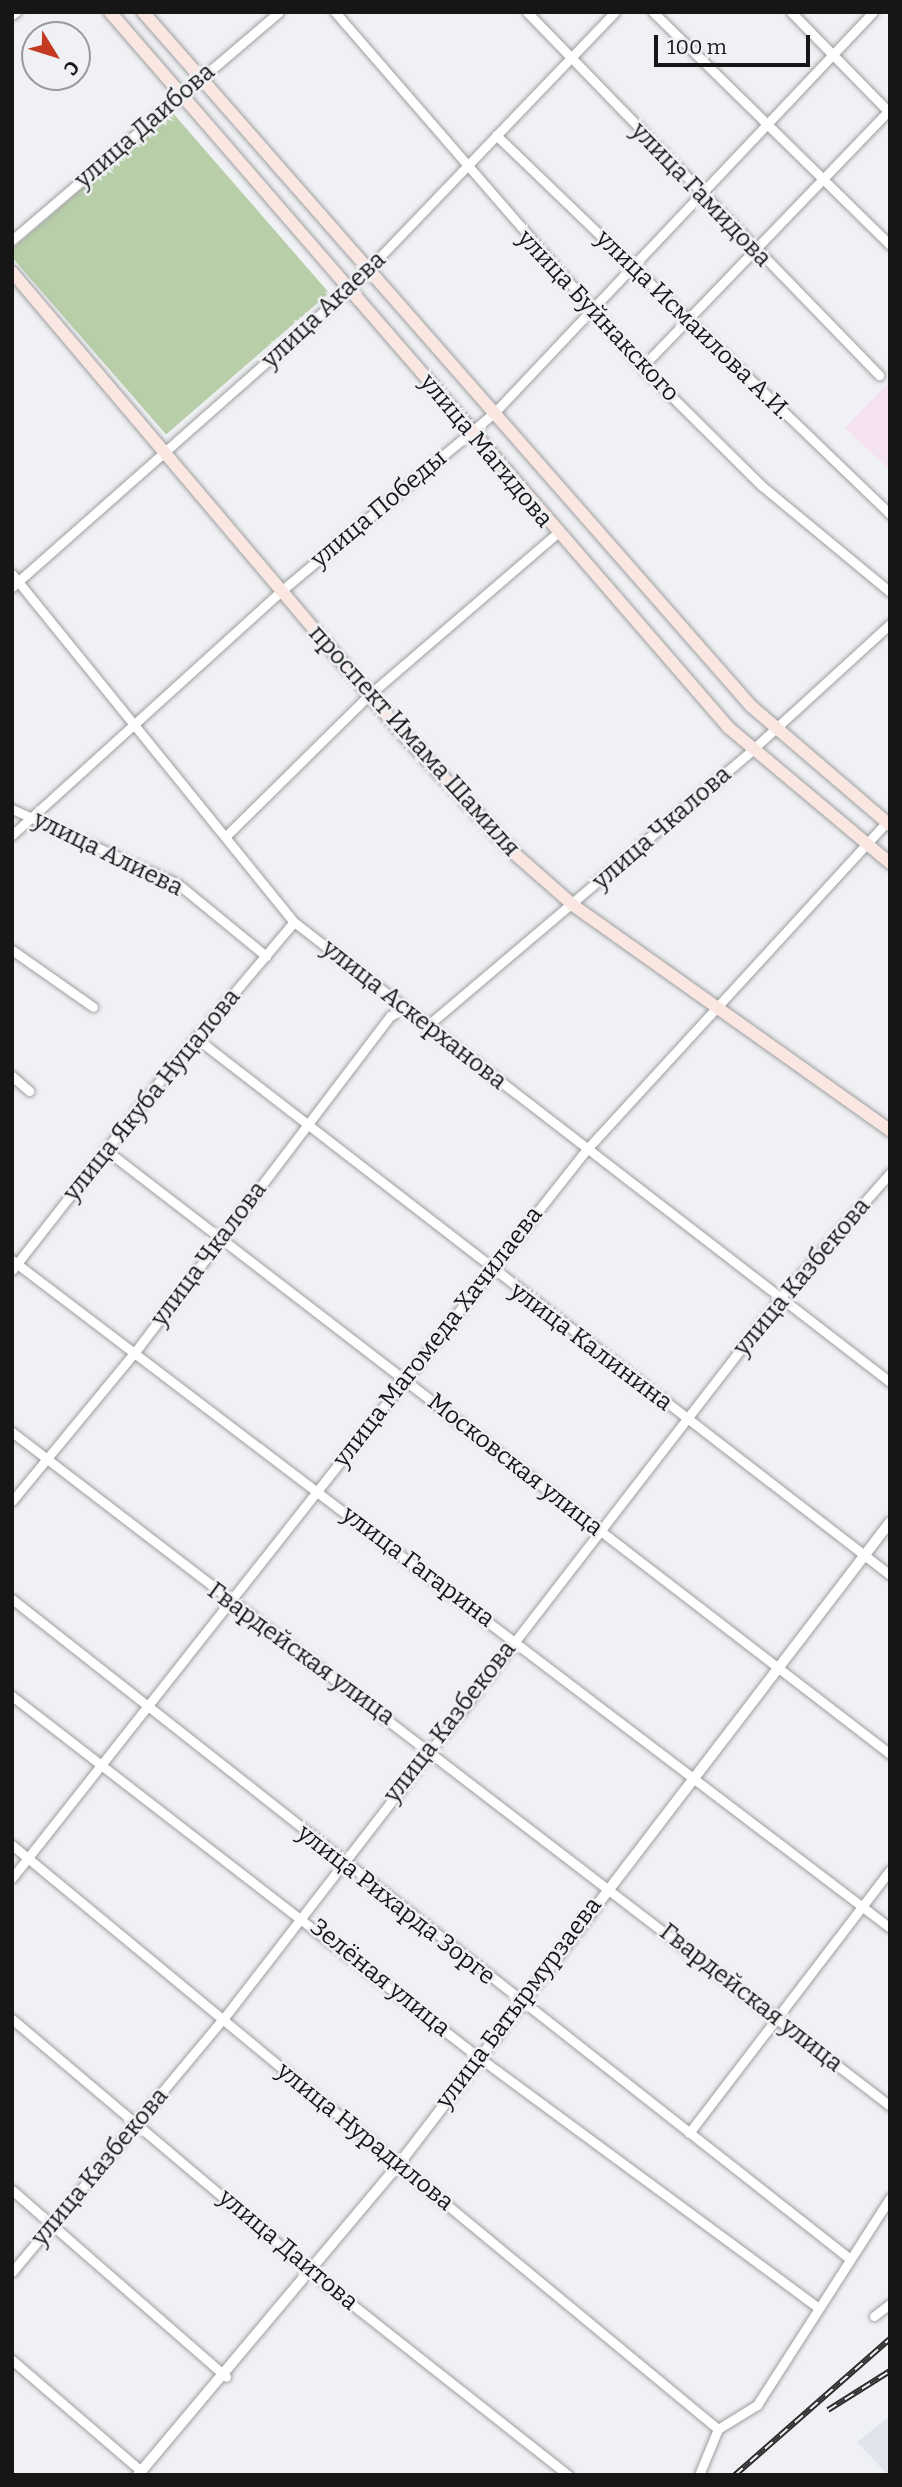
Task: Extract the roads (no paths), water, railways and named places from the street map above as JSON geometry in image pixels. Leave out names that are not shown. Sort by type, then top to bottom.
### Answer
[{"type":"main road","name":"улица Магидова","points":[[110,12],[351,287],[470,434],[556,534],[752,750],[890,863]]},
{"type":"main road","name":"улица Магидова","points":[[143,12],[372,268],[495,412],[775,729],[889,822]]},
{"type":"main road","name":"проспект Имама Шамиля","points":[[12,272],[369,695],[515,854],[573,905],[715,1003],[890,1130]]},
{"type":"street","name":"улица Даибова","points":[[12,240],[279,12]]},
{"type":"street","name":"улица Буйнакского","points":[[335,12],[465,167],[596,311],[642,367],[762,486],[890,592]]},
{"type":"street","name":"улица Гамидова","points":[[527,12],[569,60],[754,251],[879,375]]},
{"type":"street","name":"улица Акаева","points":[[14,580],[164,454],[372,268],[615,12]]},
{"type":"street","points":[[653,12],[890,245]]},
{"type":"street","points":[[642,367],[889,112],[791,12]]},
{"type":"street","name":"улица Победы","points":[[12,835],[140,725],[281,591],[495,412],[596,311],[873,12]]},
{"type":"street","name":"улица Исмаилова А.И.","points":[[496,135],[890,514]]},
{"type":"street","points":[[227,835],[369,695],[556,534]]},
{"type":"street","name":"улица Аскерханова","points":[[14,580],[140,725],[294,922],[890,1382]]},
{"type":"street","name":"улица Чкалова","points":[[427,1026],[573,905],[752,750],[890,624]]},
{"type":"street","name":"улица Алиева","points":[[12,809],[178,884],[266,956]]},
{"type":"street","name":"улица Магомеда Хачилаева","points":[[12,1878],[587,1149],[715,1003],[889,822]]},
{"type":"street","name":"улица Якуба Нуцалова","points":[[14,1265],[195,1038],[294,922]]},
{"type":"street","points":[[12,950],[93,1007]]},
{"type":"street","name":"улица Чкалова","points":[[12,1501],[135,1352],[390,1016],[405,1009]]},
{"type":"street","name":"улица Калинина","points":[[195,1038],[490,1269],[890,1575]]},
{"type":"street","points":[[12,1076],[29,1091]]},
{"type":"street","name":"Московская улица","points":[[106,1150],[890,1754]]},
{"type":"street","name":"улица Казбекова","points":[[12,2272],[224,2018],[300,1914],[781,1297],[890,1173]]},
{"type":"street","name":"улица Гагарина","points":[[14,1265],[135,1352],[694,1775],[890,1928]]},
{"type":"street","name":"Гвардейская улица","points":[[12,1432],[228,1602],[430,1748],[609,1885],[776,2020],[890,2106]]},
{"type":"street","name":"улица Батырмурзаева","points":[[139,2473],[226,2377],[399,2164],[518,2000],[890,1522]]},
{"type":"street","name":"улица Рихарда Зорге","points":[[12,1599],[341,1863],[850,2259]]},
{"type":"street","name":"Зелёная улица","points":[[12,1696],[100,1766],[300,1914],[477,2056],[818,2307]]},
{"type":"street","name":"улица Нурадилова","points":[[12,1845],[224,2018],[334,2117],[399,2164],[718,2429]]},
{"type":"street","points":[[689,2133],[890,1870]]},
{"type":"street","name":"улица Даитова","points":[[12,2019],[311,2272],[568,2475]]},
{"type":"street","points":[[12,2190],[226,2377]]},
{"type":"street","points":[[699,2475],[718,2429],[757,2405],[890,2198]]},
{"type":"street","points":[[874,2315],[890,2304]]},
{"type":"street","points":[[12,2360],[139,2473]]},
{"type":"railway","points":[[735,2475],[890,2339]]},
{"type":"railway","points":[[828,2410],[890,2371]]}]
